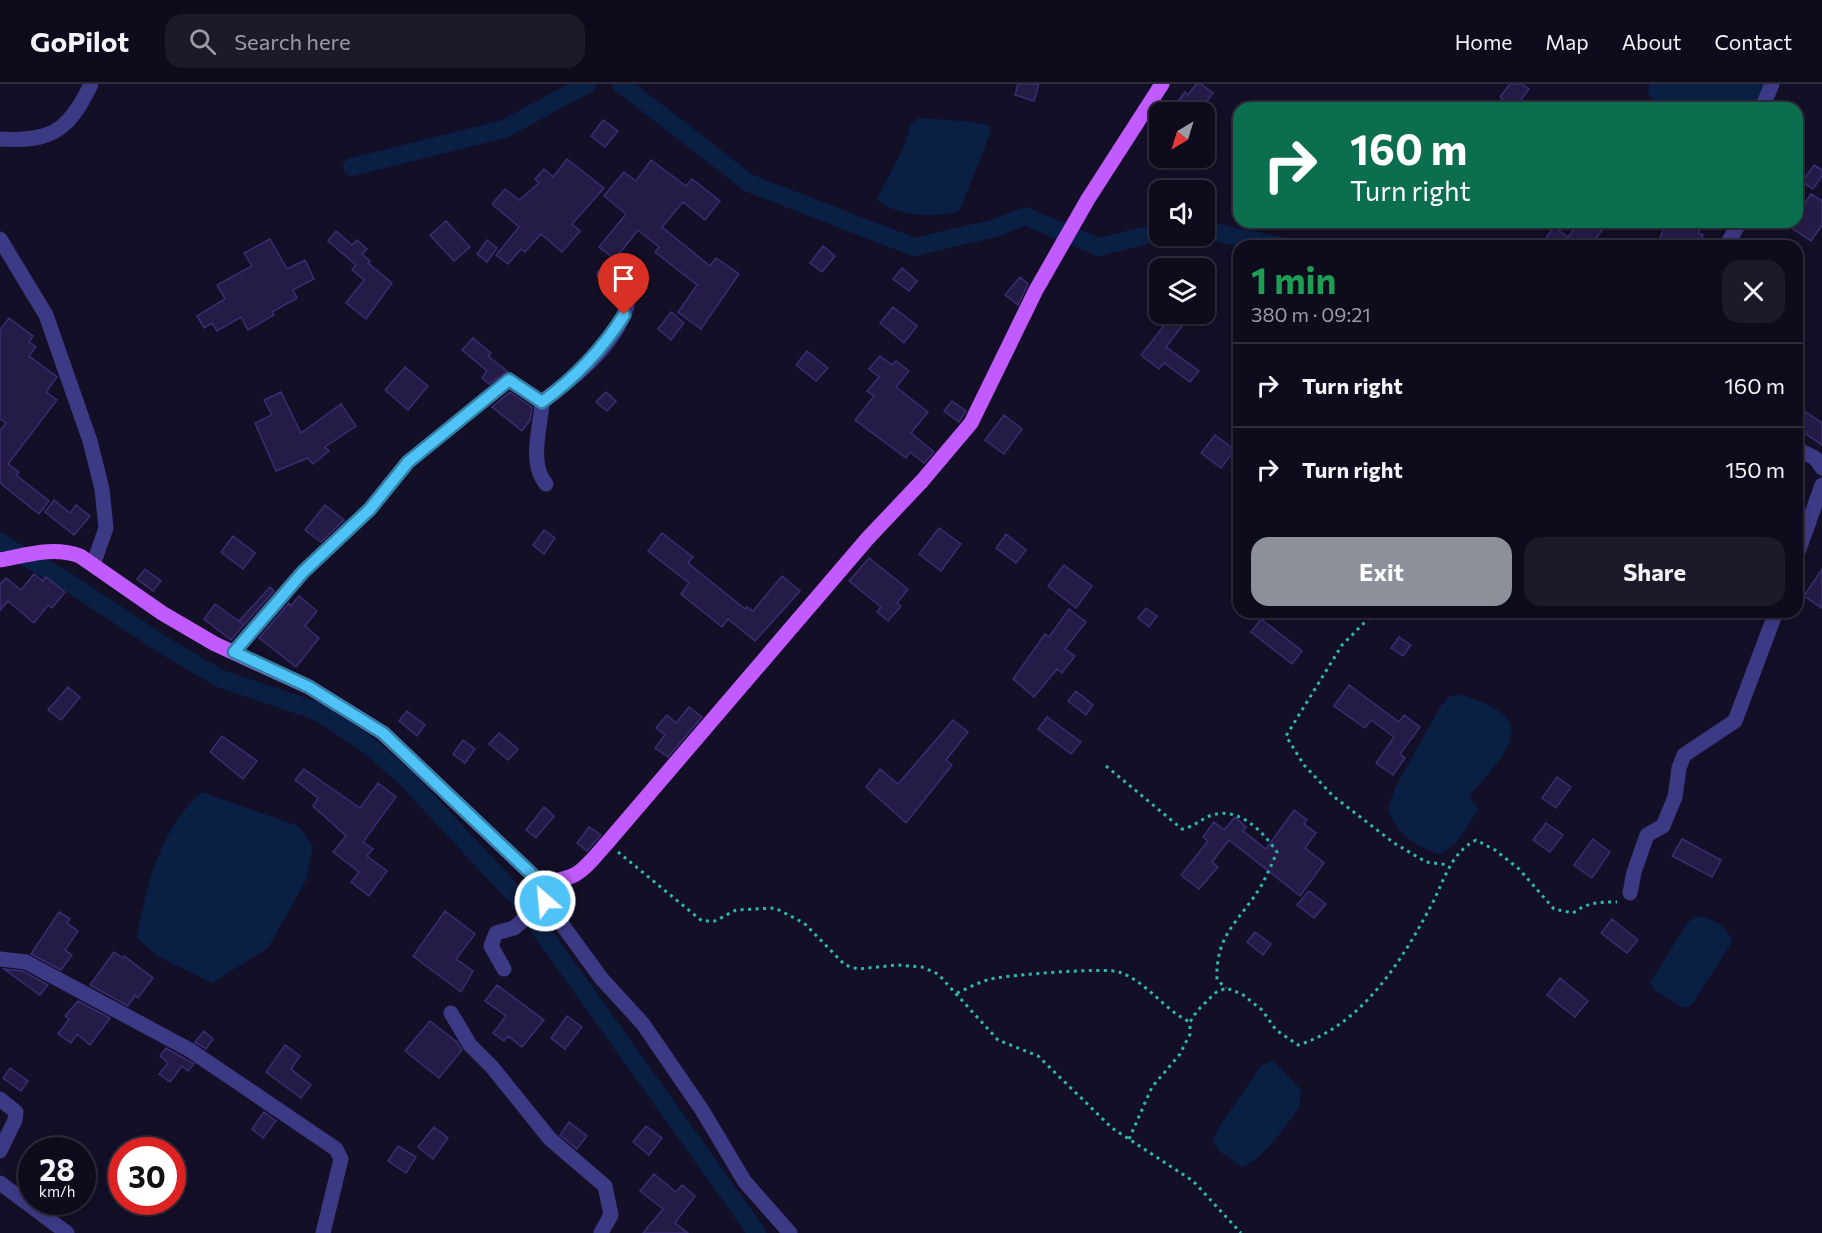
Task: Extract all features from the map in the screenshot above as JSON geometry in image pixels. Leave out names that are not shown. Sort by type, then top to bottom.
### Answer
[{"type":"main road","points":[[0,560],[64,550],[93,565],[162,613],[215,644],[309,687],[383,733],[540,882],[565,881],[580,873],[607,843],[845,564],[922,481],[971,423],[1036,290],[1088,199],[1162,84]]},
{"type":"street","points":[[0,139],[30,140],[46,137],[59,129],[81,106],[91,84]]},
{"type":"street","points":[[1764,102],[1772,84]]},
{"type":"street","points":[[0,239],[46,315],[90,441],[102,489],[106,528],[93,565]]},
{"type":"street","points":[[546,484],[540,478],[535,450],[542,402],[571,380],[604,346],[624,315],[627,306],[604,276]]},
{"type":"street","points":[[234,652],[303,572],[370,509],[408,462],[509,380],[542,402]]},
{"type":"street","points":[[1803,452],[1815,458],[1822,468]]},
{"type":"street","points":[[1803,538],[1822,485]]},
{"type":"street","points":[[1630,893],[1634,872],[1647,835],[1664,826],[1679,784],[1679,768],[1684,755],[1735,721],[1774,618]]},
{"type":"street","points":[[540,882],[541,904],[601,978],[643,1024],[702,1110],[745,1182],[790,1233]]},
{"type":"street","points":[[504,969],[490,946],[492,939],[496,933],[514,928],[541,904]]},
{"type":"street","points":[[0,959],[26,962],[190,1050],[336,1149],[341,1159],[322,1233]]},
{"type":"street","points":[[451,1013],[470,1045],[492,1067],[550,1139],[605,1186],[610,1215],[602,1233]]},
{"type":"street","points":[[0,1099],[16,1112],[15,1120],[0,1151]]},
{"type":"street","points":[[0,1183],[67,1233]]},
{"type":"path","points":[[1369,618],[1342,645],[1286,736],[1304,765],[1333,796],[1402,848],[1426,861],[1449,865]]},
{"type":"path","points":[[1106,766],[1182,829],[1192,827],[1216,814],[1236,814],[1266,836],[1277,852],[1260,887],[1221,943],[1216,962],[1217,980],[1226,988],[1242,994],[1262,1010],[1276,1030],[1298,1045],[1316,1040],[1350,1015],[1391,975],[1416,934],[1449,865],[1464,846],[1476,840],[1496,850],[1519,869],[1554,909],[1573,913],[1584,905],[1596,902],[1626,902],[1630,893]]},
{"type":"path","points":[[607,843],[702,921],[715,921],[736,910],[775,908],[804,923],[844,965],[858,969],[897,964],[922,967],[938,974],[998,1040],[1038,1056],[1112,1128],[1193,1181],[1241,1233]]},
{"type":"path","points":[[957,993],[991,979],[1054,972],[1118,971],[1148,990],[1172,1014],[1190,1022]]},
{"type":"path","points":[[1129,1140],[1152,1087],[1180,1054],[1190,1034],[1190,1022],[1197,1011],[1215,993],[1226,988]]},
{"type":"water","points":[[1649,84],[1765,84],[1758,102],[1655,102],[1648,94]]},
{"type":"water","points":[[918,118],[989,126],[990,134],[960,210],[941,214],[917,214],[893,209],[877,199],[906,142],[910,125]]},
{"type":"water","points":[[1462,695],[1487,704],[1503,714],[1510,725],[1511,737],[1497,763],[1471,794],[1470,800],[1479,809],[1455,844],[1440,854],[1423,848],[1401,832],[1388,809],[1395,788],[1440,707],[1450,696]]},
{"type":"water","points":[[202,792],[298,826],[313,846],[306,880],[268,948],[212,983],[159,957],[137,938],[150,878],[165,840],[188,806]]},
{"type":"water","points":[[1696,916],[1718,923],[1727,931],[1732,942],[1691,1006],[1683,1008],[1656,991],[1650,983],[1687,923]]},
{"type":"water","points":[[1273,1061],[1301,1090],[1299,1107],[1273,1142],[1256,1159],[1242,1167],[1219,1151],[1213,1141],[1219,1127],[1262,1065]]},
{"type":"building","points":[[1018,84],[1039,84],[1034,101],[1015,95]]},
{"type":"building","points":[[1196,84],[1201,84],[1213,93],[1206,102],[1178,102],[1185,92],[1188,95]]},
{"type":"building","points":[[1510,84],[1522,84],[1529,89],[1519,102],[1507,102],[1500,97]]},
{"type":"building","points":[[603,120],[618,131],[605,147],[591,136]]},
{"type":"building","points":[[567,159],[604,188],[572,224],[580,231],[562,252],[541,234],[525,252],[521,249],[508,264],[496,255],[519,227],[492,204],[505,189],[519,200],[539,183],[535,179],[544,169],[553,177]]},
{"type":"building","points":[[651,160],[686,186],[692,179],[720,201],[705,220],[683,202],[662,227],[710,266],[716,258],[739,274],[701,329],[678,312],[697,285],[655,252],[659,247],[638,230],[615,259],[599,247],[626,214],[604,196],[624,172],[636,181]]},
{"type":"building","points":[[1814,165],[1822,170],[1822,176],[1813,189],[1803,181]]},
{"type":"building","points":[[1811,194],[1822,201],[1822,225],[1811,241],[1793,229],[1803,228],[1803,206]]},
{"type":"building","points":[[446,221],[470,247],[454,261],[430,235]]},
{"type":"building","points":[[1553,228],[1568,237],[1575,228],[1603,229],[1595,240],[1544,240]]},
{"type":"building","points":[[1664,228],[1701,228],[1698,233],[1703,235],[1701,240],[1659,240]]},
{"type":"building","points":[[336,231],[352,245],[357,240],[367,249],[362,254],[370,261],[368,263],[392,283],[366,319],[346,303],[364,280],[352,270],[356,265],[328,241]]},
{"type":"building","points":[[270,239],[287,269],[305,260],[314,279],[293,290],[297,298],[272,312],[274,315],[248,330],[241,317],[217,331],[212,323],[204,328],[197,316],[225,299],[217,285],[252,266],[244,253]]},
{"type":"building","points":[[487,240],[497,248],[487,262],[477,254]]},
{"type":"building","points":[[823,246],[835,256],[822,272],[810,263]]},
{"type":"building","points":[[902,268],[917,281],[909,291],[893,279]]},
{"type":"building","points":[[1020,277],[1028,284],[1018,305],[1005,295]]},
{"type":"building","points":[[893,307],[917,326],[904,343],[880,323]]},
{"type":"building","points":[[671,312],[684,323],[671,340],[658,329]]},
{"type":"building","points":[[9,318],[33,336],[29,342],[36,347],[29,356],[57,377],[46,392],[57,400],[8,464],[19,472],[16,475],[49,501],[39,514],[0,483],[0,431],[6,423],[0,419],[0,330]]},
{"type":"building","points":[[1165,324],[1183,324],[1166,347],[1199,371],[1190,382],[1164,363],[1159,369],[1141,355]]},
{"type":"building","points":[[473,338],[491,353],[488,356],[507,371],[489,384],[482,378],[487,371],[462,350]]},
{"type":"building","points":[[807,351],[828,368],[816,381],[796,365]]},
{"type":"building","points":[[880,356],[892,365],[896,361],[909,371],[896,387],[928,412],[911,433],[934,452],[924,463],[910,452],[906,458],[855,420],[874,396],[867,391],[879,377],[869,369]]},
{"type":"building","points":[[405,367],[428,386],[408,410],[385,390]]},
{"type":"building","points":[[281,392],[301,433],[341,404],[356,426],[325,447],[329,451],[313,464],[308,458],[276,471],[255,423],[272,415],[264,400]]},
{"type":"building","points":[[510,392],[532,407],[530,420],[522,431],[492,407]]},
{"type":"building","points":[[606,392],[616,401],[607,411],[596,402]]},
{"type":"building","points":[[952,401],[966,411],[959,422],[944,411]]},
{"type":"building","points":[[1806,412],[1822,423],[1822,445],[1803,432],[1803,417]]},
{"type":"building","points":[[1004,415],[1022,429],[1004,454],[985,440]]},
{"type":"building","points":[[1215,435],[1233,448],[1233,453],[1221,468],[1201,453]]},
{"type":"building","points":[[54,500],[70,513],[76,505],[90,516],[74,535],[45,512]]},
{"type":"building","points":[[325,505],[344,520],[321,542],[305,530]]},
{"type":"building","points":[[939,528],[961,544],[941,571],[919,554]]},
{"type":"building","points":[[544,530],[555,538],[544,554],[533,545]]},
{"type":"building","points":[[662,533],[693,557],[688,563],[745,609],[747,607],[753,611],[782,576],[800,591],[755,641],[728,619],[722,627],[681,594],[689,583],[648,551]]},
{"type":"building","points":[[1006,534],[1026,550],[1016,563],[996,548]]},
{"type":"building","points":[[233,536],[255,553],[243,569],[221,552]]},
{"type":"building","points":[[869,558],[908,589],[897,603],[901,606],[888,621],[877,612],[881,607],[849,581]]},
{"type":"building","points":[[1064,565],[1092,586],[1076,608],[1048,586]]},
{"type":"building","points":[[145,569],[161,581],[153,591],[137,579]]},
{"type":"building","points":[[1822,569],[1822,608],[1804,596]]},
{"type":"building","points":[[34,574],[43,581],[46,577],[65,592],[52,608],[48,605],[34,623],[8,601],[0,610],[0,584],[6,578],[21,590]]},
{"type":"building","points":[[270,587],[274,591],[244,625],[239,621]]},
{"type":"building","points":[[299,596],[317,611],[305,626],[319,638],[296,667],[259,638],[289,603],[291,606]]},
{"type":"building","points":[[215,604],[244,625],[231,640],[204,619]]},
{"type":"building","points":[[1146,608],[1157,616],[1149,627],[1138,618]]},
{"type":"building","points":[[1069,609],[1086,622],[1065,649],[1075,656],[1062,673],[1057,669],[1034,697],[1013,679],[1045,634],[1049,637]]},
{"type":"building","points":[[1261,619],[1302,651],[1292,664],[1251,632]]},
{"type":"building","points":[[1399,637],[1411,645],[1403,656],[1391,648]]},
{"type":"building","points":[[1349,685],[1399,722],[1404,715],[1420,727],[1400,754],[1405,758],[1393,775],[1376,763],[1394,737],[1371,720],[1365,728],[1334,706]]},
{"type":"building","points":[[68,687],[80,697],[61,720],[48,710]]},
{"type":"building","points":[[1076,691],[1093,705],[1086,715],[1068,701]]},
{"type":"building","points":[[689,707],[702,717],[668,757],[655,748],[665,735],[656,728],[667,715],[676,723]]},
{"type":"building","points":[[407,711],[425,725],[417,736],[399,721]]},
{"type":"building","points":[[1047,717],[1081,742],[1071,754],[1038,729]]},
{"type":"building","points":[[953,720],[968,732],[946,760],[952,765],[906,823],[866,787],[880,769],[898,784]]},
{"type":"building","points":[[499,733],[518,749],[508,760],[489,744]]},
{"type":"building","points":[[222,736],[257,761],[243,779],[210,752]]},
{"type":"building","points":[[463,740],[475,749],[465,763],[453,754]]},
{"type":"building","points":[[304,769],[360,808],[378,783],[396,797],[363,842],[373,849],[367,856],[387,871],[369,896],[351,882],[359,872],[333,852],[346,836],[313,806],[318,798],[295,780]]},
{"type":"building","points":[[1557,777],[1571,787],[1556,808],[1542,798]]},
{"type":"building","points":[[544,807],[554,816],[536,838],[526,830]]},
{"type":"building","points":[[1294,810],[1307,820],[1304,824],[1316,833],[1305,848],[1324,863],[1300,896],[1229,840],[1212,862],[1218,867],[1199,889],[1181,875],[1208,841],[1203,837],[1214,822],[1224,830],[1235,817],[1246,827],[1243,831],[1266,849]]},
{"type":"building","points":[[1546,823],[1563,835],[1550,852],[1533,840]]},
{"type":"building","points":[[589,827],[601,835],[587,851],[577,843]]},
{"type":"building","points":[[1593,839],[1610,852],[1592,878],[1574,865]]},
{"type":"building","points":[[1682,839],[1721,860],[1712,877],[1672,856]]},
{"type":"building","points":[[1309,891],[1326,904],[1314,918],[1297,905]]},
{"type":"building","points":[[445,911],[475,934],[456,959],[473,971],[461,992],[413,956]]},
{"type":"building","points":[[59,912],[70,919],[67,923],[78,931],[65,950],[72,955],[61,970],[31,954]]},
{"type":"building","points":[[1612,919],[1638,940],[1627,953],[1601,933]]},
{"type":"building","points":[[1255,932],[1271,944],[1263,955],[1247,942]]},
{"type":"building","points":[[114,952],[123,958],[124,956],[153,978],[138,998],[135,995],[128,1006],[90,985]]},
{"type":"building","points":[[4,969],[23,971],[48,985],[40,995]]},
{"type":"building","points":[[1560,978],[1588,1001],[1575,1017],[1547,995]]},
{"type":"building","points":[[497,985],[544,1020],[522,1047],[508,1036],[504,1041],[493,1033],[506,1016],[485,1001]]},
{"type":"building","points":[[78,1001],[110,1018],[90,1045],[77,1034],[71,1043],[58,1034],[69,1019],[65,1016]]},
{"type":"building","points":[[567,1016],[582,1027],[565,1049],[551,1038]]},
{"type":"building","points":[[430,1021],[457,1042],[462,1050],[439,1078],[405,1051]]},
{"type":"building","points":[[204,1031],[213,1039],[206,1049],[195,1042]]},
{"type":"building","points":[[285,1045],[300,1056],[291,1069],[311,1085],[301,1098],[266,1072]]},
{"type":"building","points":[[166,1048],[194,1064],[188,1071],[182,1066],[170,1082],[159,1074],[168,1063],[160,1056]]},
{"type":"building","points":[[10,1068],[28,1081],[21,1091],[3,1078]]},
{"type":"building","points":[[264,1112],[276,1121],[263,1138],[252,1129]]},
{"type":"building","points":[[569,1122],[587,1136],[577,1149],[560,1135]]},
{"type":"building","points":[[646,1126],[662,1138],[649,1155],[633,1142]]},
{"type":"building","points":[[434,1127],[448,1138],[433,1159],[418,1147]]},
{"type":"building","points":[[398,1146],[416,1157],[406,1173],[388,1161]]},
{"type":"building","points":[[654,1174],[676,1192],[682,1185],[695,1196],[675,1223],[688,1233],[643,1233],[663,1209],[640,1191]]},
{"type":"waterway","points":[[352,167],[504,129],[587,84]]},
{"type":"waterway","points":[[621,84],[749,183],[914,247],[996,228],[1025,216],[1098,247],[1149,235]]},
{"type":"waterway","points":[[1215,232],[1252,240]]},
{"type":"waterway","points":[[0,541],[219,678],[319,712],[367,744],[406,778],[517,897],[757,1233]]},
{"type":"route","points":[[545,901],[540,882],[471,819],[383,733],[309,687],[234,652],[303,572],[370,509],[408,462],[509,380],[542,402],[571,380],[604,346],[624,315]]}]
